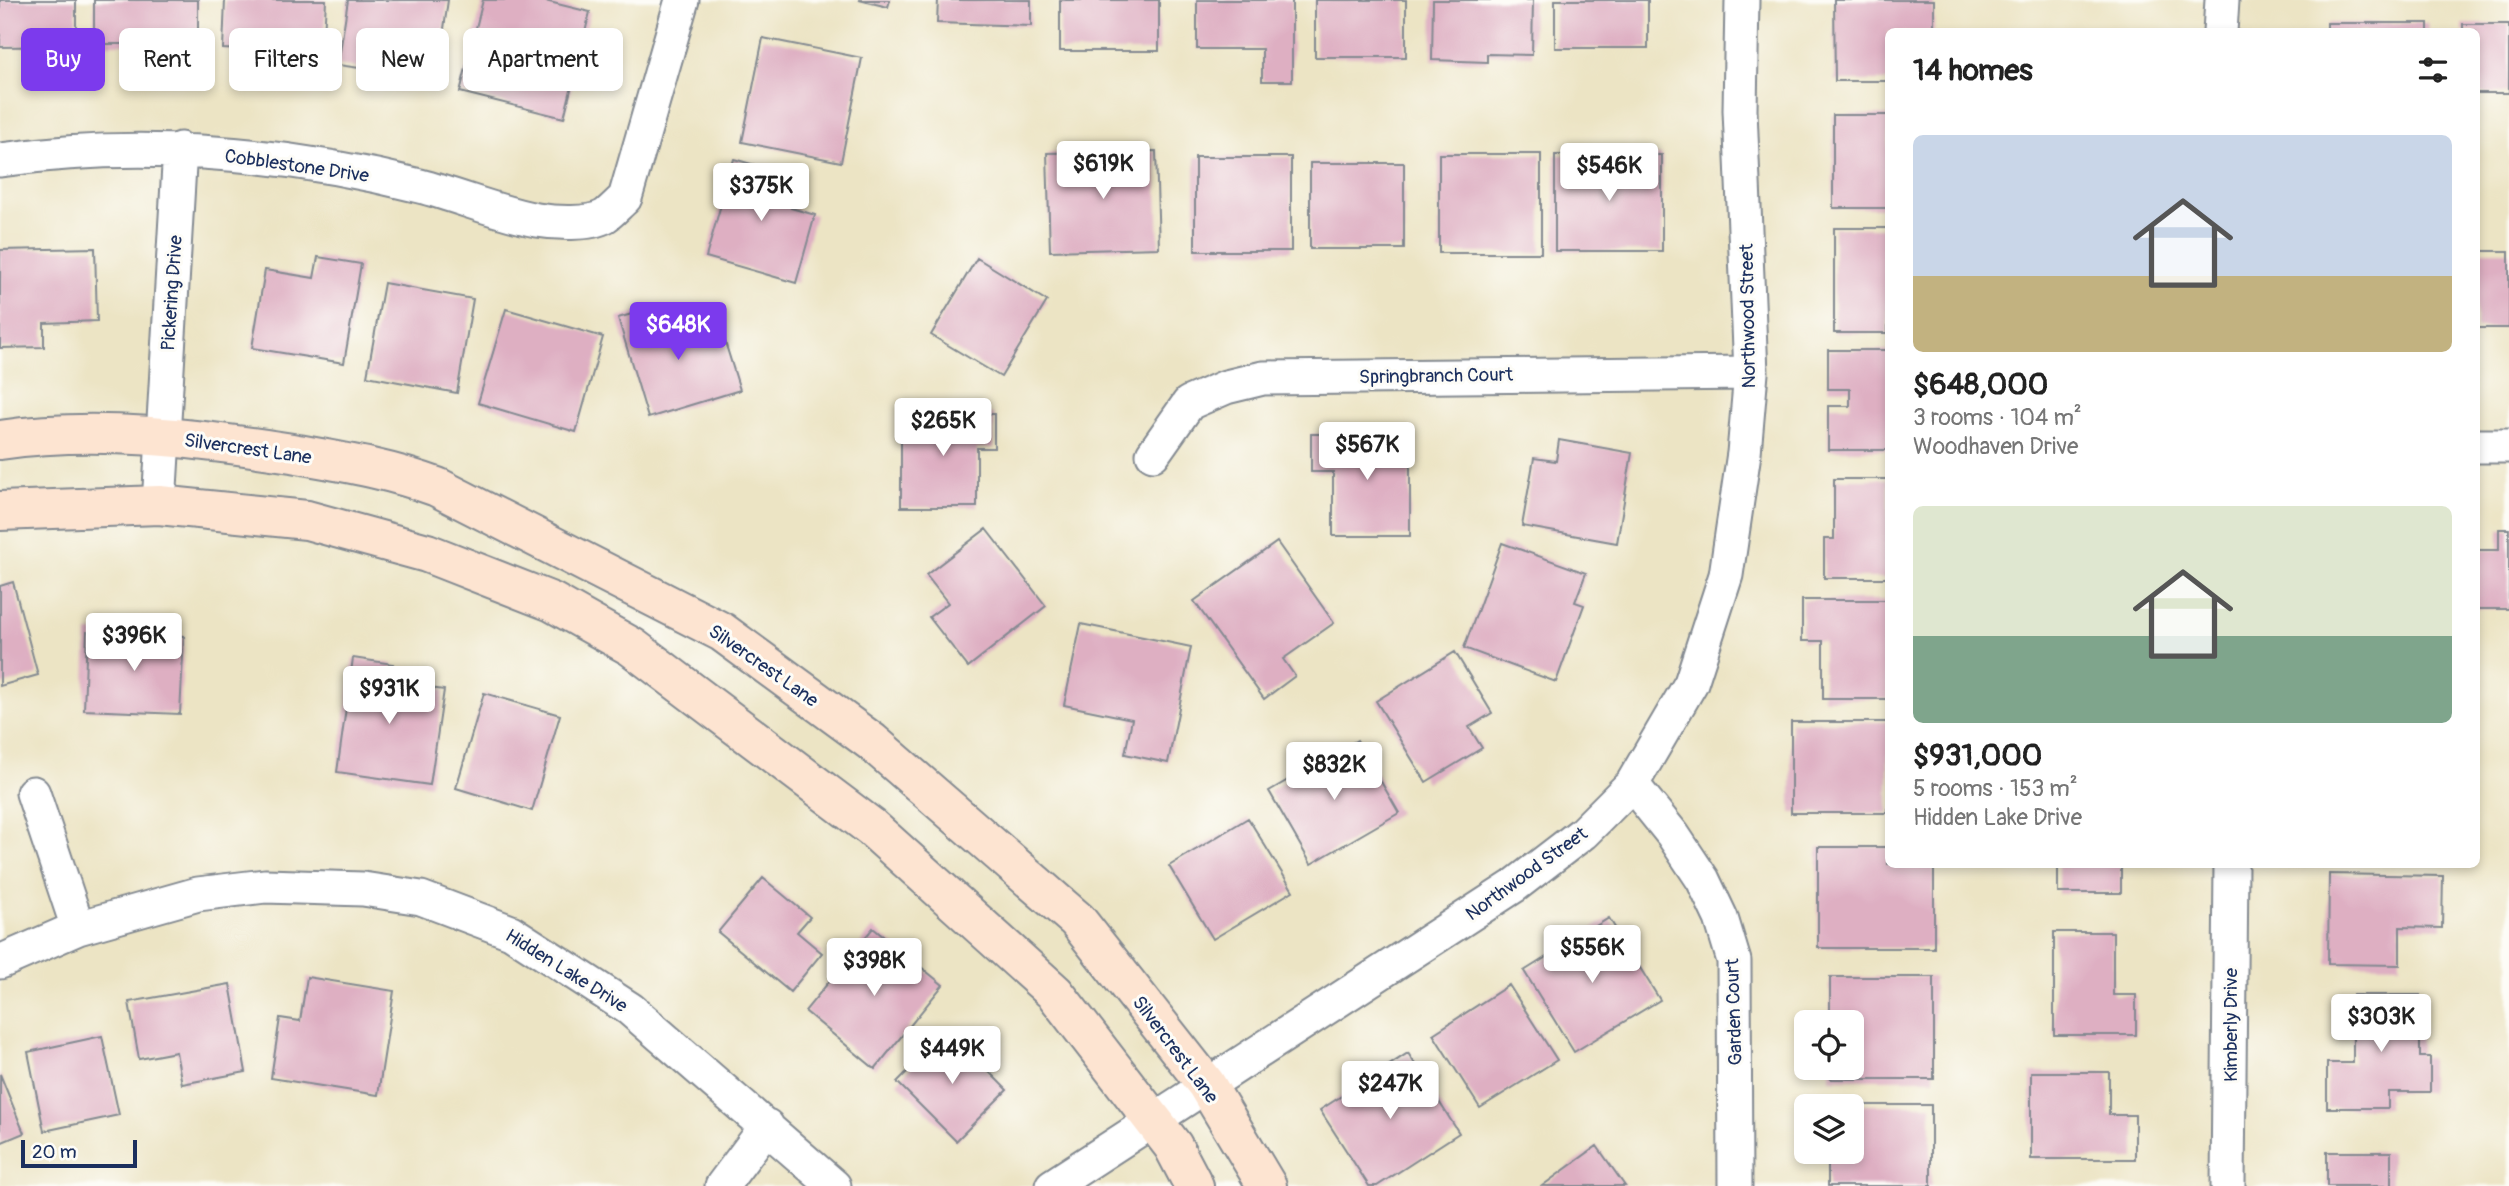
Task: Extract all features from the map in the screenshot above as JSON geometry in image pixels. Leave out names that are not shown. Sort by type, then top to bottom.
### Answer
[{"type":"street","name":"Cobblestone Drive","points":[[0,160],[66,151],[180,149],[324,166],[420,186],[538,220],[588,221],[605,216],[625,198],[682,0]]},
{"type":"street","name":"Northwood Street","points":[[1052,1186],[1514,886],[1583,833],[1632,783],[1691,683],[1726,575],[1744,453],[1751,373],[1740,110],[1742,0]]},
{"type":"street","points":[[2220,28],[2222,0]]},
{"type":"street","name":"Pickering Drive","points":[[159,505],[180,149]]},
{"type":"street","name":"Springbranch Court","points":[[1153,454],[1189,403],[1226,387],[1263,378],[1751,373]]},
{"type":"street","name":"Silvercrest Lane","points":[[0,440],[56,432],[209,440],[390,470],[437,487],[723,632],[872,742],[1077,920],[1206,1084],[1267,1186]]},
{"type":"street","points":[[2480,446],[2509,446]]},
{"type":"street","points":[[0,512],[159,505],[307,520],[427,553],[552,602],[632,647],[871,827],[1055,992],[1173,1146],[1194,1186]]},
{"type":"street","name":"Garden Court","points":[[1632,783],[1673,835],[1703,880],[1721,918],[1734,961],[1735,1186]]},
{"type":"street","points":[[33,793],[78,928]]},
{"type":"street","name":"Kimberly Drive","points":[[2228,1186],[2231,868]]},
{"type":"street","name":"Hidden Lake Drive","points":[[0,961],[78,928],[198,894],[265,886],[363,888],[421,898],[511,932],[630,1009],[834,1186]]},
{"type":"street","points":[[722,1186],[767,1126]]},
{"type":"building","points":[[0,0],[76,0],[76,28],[21,28],[21,47],[0,47]]},
{"type":"building","points":[[94,0],[198,0],[198,28],[119,28],[119,44],[105,44],[105,28],[94,28]]},
{"type":"building","points":[[225,0],[326,0],[324,28],[229,28],[229,49],[223,49]]},
{"type":"building","points":[[348,0],[448,0],[444,28],[356,28],[356,68],[342,66],[342,39]]},
{"type":"building","points":[[483,0],[541,0],[590,12],[586,28],[476,28]]},
{"type":"building","points":[[859,0],[890,0],[888,7]]},
{"type":"building","points":[[938,0],[1031,0],[1031,26],[937,23]]},
{"type":"building","points":[[1060,0],[1159,0],[1159,51],[1060,51]]},
{"type":"building","points":[[1197,0],[1292,0],[1292,81],[1262,81],[1262,49],[1197,49]]},
{"type":"building","points":[[1315,0],[1406,0],[1406,57],[1315,57]]},
{"type":"building","points":[[1433,0],[1533,0],[1532,55],[1487,54],[1487,62],[1432,60]]},
{"type":"building","points":[[1555,0],[1648,0],[1648,48],[1555,48]]},
{"type":"building","points":[[1834,0],[1934,0],[1934,28],[1885,28],[1885,81],[1835,81]]},
{"type":"building","points":[[2327,23],[2428,23],[2428,28],[2327,28]]},
{"type":"building","points":[[2463,24],[2509,24],[2509,93],[2480,93],[2480,28],[2463,28]]},
{"type":"building","points":[[763,38],[862,58],[841,162],[742,142]]},
{"type":"building","points":[[463,80],[463,91],[571,91],[564,118],[460,92]]},
{"type":"building","points":[[1833,115],[1885,115],[1885,208],[1833,208]]},
{"type":"building","points":[[1156,151],[1159,248],[1050,251],[1047,153]]},
{"type":"building","points":[[1439,154],[1541,154],[1541,253],[1439,253]]},
{"type":"building","points":[[1555,155],[1662,155],[1662,251],[1555,251]]},
{"type":"building","points":[[1195,157],[1291,157],[1291,251],[1195,251]]},
{"type":"building","points":[[734,159],[800,178],[791,208],[815,215],[796,283],[706,257]]},
{"type":"building","points":[[1310,163],[1404,163],[1404,249],[1310,249]]},
{"type":"building","points":[[1834,228],[1885,228],[1885,333],[1834,333]]},
{"type":"building","points":[[95,248],[97,321],[44,323],[44,347],[0,348],[0,250]]},
{"type":"building","points":[[2480,251],[2509,251],[2509,328],[2480,328]]},
{"type":"building","points":[[318,257],[361,264],[344,363],[252,348],[265,270],[314,278]]},
{"type":"building","points":[[977,258],[1047,301],[1001,377],[931,335]]},
{"type":"building","points":[[384,283],[473,299],[457,393],[367,376]]},
{"type":"building","points":[[506,309],[603,337],[576,432],[478,403]]},
{"type":"building","points":[[649,309],[655,330],[716,313],[740,390],[648,418],[618,318]]},
{"type":"building","points":[[1828,350],[1885,350],[1885,450],[1828,450],[1828,406],[1850,406],[1850,389],[1828,389]]},
{"type":"building","points":[[901,414],[994,414],[994,448],[977,448],[977,507],[901,507]]},
{"type":"building","points":[[1311,434],[1410,434],[1410,536],[1333,536],[1333,472],[1311,472]]},
{"type":"building","points":[[1559,440],[1632,453],[1617,543],[1522,526],[1534,458],[1556,461]]},
{"type":"building","points":[[1834,479],[1885,479],[1885,578],[1824,578],[1824,539],[1834,539]]},
{"type":"building","points":[[986,529],[1046,606],[968,667],[929,617],[948,603],[926,575]]},
{"type":"building","points":[[2499,529],[2509,529],[2509,609],[2480,609],[2480,550],[2499,550]]},
{"type":"building","points":[[1277,542],[1334,623],[1283,659],[1295,676],[1264,699],[1194,601]]},
{"type":"building","points":[[1502,543],[1586,573],[1575,602],[1584,605],[1556,682],[1464,648]]},
{"type":"building","points":[[13,582],[38,675],[0,686],[0,586]]},
{"type":"building","points":[[1802,600],[1885,600],[1885,699],[1823,699],[1823,641],[1802,641]]},
{"type":"building","points":[[1081,624],[1191,647],[1168,763],[1125,754],[1132,719],[1064,705]]},
{"type":"building","points":[[87,632],[184,636],[180,714],[84,710]]},
{"type":"building","points":[[1455,652],[1492,713],[1469,727],[1482,748],[1426,782],[1376,701]]},
{"type":"building","points":[[353,658],[393,664],[390,682],[444,690],[430,785],[337,772]]},
{"type":"building","points":[[484,693],[560,715],[532,811],[456,788]]},
{"type":"building","points":[[1791,722],[1885,722],[1885,813],[1791,813]]},
{"type":"building","points":[[1357,740],[1399,813],[1311,864],[1269,791]]},
{"type":"building","points":[[1248,818],[1293,891],[1213,939],[1169,866]]},
{"type":"building","points":[[1818,847],[1885,847],[1885,868],[1934,868],[1934,948],[1818,948]]},
{"type":"building","points":[[2058,868],[2121,868],[2121,893],[2058,893]]},
{"type":"building","points":[[2329,874],[2443,876],[2442,928],[2400,927],[2400,965],[2328,964]]},
{"type":"building","points":[[763,878],[810,917],[797,932],[822,953],[790,992],[718,932]]},
{"type":"building","points":[[1609,918],[1660,1000],[1574,1052],[1524,971]]},
{"type":"building","points":[[873,928],[943,985],[875,1069],[805,1011]]},
{"type":"building","points":[[2054,932],[2113,932],[2113,995],[2136,995],[2136,1035],[2054,1035]]},
{"type":"building","points":[[307,977],[394,991],[378,1095],[271,1078],[280,1018],[300,1021]]},
{"type":"building","points":[[1830,977],[1934,977],[1934,1079],[1864,1079],[1864,1010],[1830,1010]]},
{"type":"building","points":[[230,984],[246,1072],[182,1084],[176,1052],[139,1059],[129,1002]]},
{"type":"building","points":[[1509,985],[1557,1060],[1480,1108],[1433,1034]]},
{"type":"building","points":[[2353,995],[2420,995],[2420,1057],[2430,1057],[2430,1092],[2388,1092],[2388,1108],[2327,1108],[2327,1063],[2353,1063]]},
{"type":"building","points":[[948,1030],[1007,1090],[956,1141],[897,1082]]},
{"type":"building","points":[[102,1036],[119,1115],[44,1131],[28,1052]]},
{"type":"building","points":[[1408,1053],[1459,1133],[1377,1186],[1369,1186],[1320,1110]]},
{"type":"building","points":[[2031,1072],[2109,1072],[2109,1115],[2135,1115],[2135,1159],[2031,1159]]},
{"type":"building","points":[[0,1074],[24,1133],[0,1143]]},
{"type":"building","points":[[1864,1105],[1931,1105],[1931,1186],[1828,1186],[1828,1164],[1864,1164]]},
{"type":"building","points":[[1597,1146],[1625,1186],[1542,1186]]},
{"type":"building","points":[[2327,1152],[2391,1152],[2391,1186],[2327,1186]]}]
